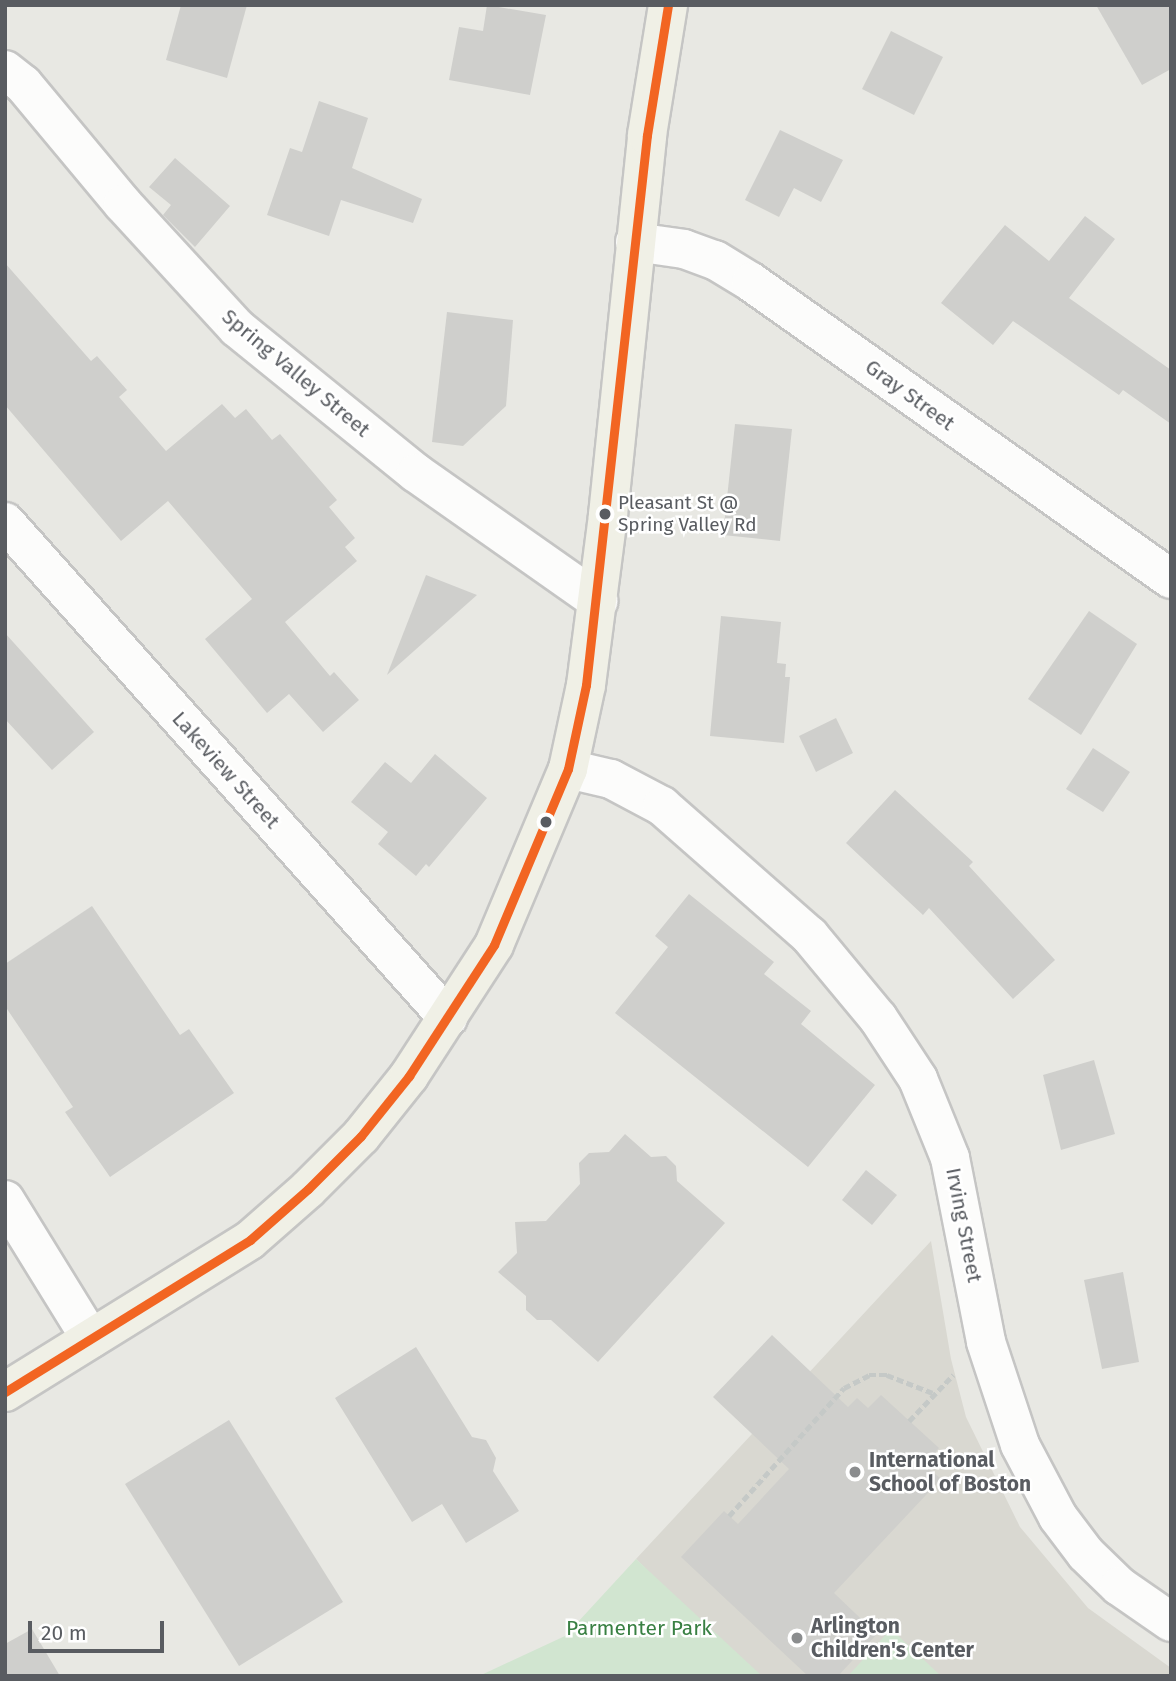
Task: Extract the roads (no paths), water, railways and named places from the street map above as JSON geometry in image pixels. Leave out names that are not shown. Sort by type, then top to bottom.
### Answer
[{"type":"main road","points":[[5,1392],[250,1240],[308,1189],[369,1126],[448,1018],[494,945],[568,769],[598,601],[635,242],[668,5]]},
{"type":"street","name":"Spring Valley Street","points":[[5,70],[23,84],[123,204],[237,328],[416,472],[598,601]]},
{"type":"street","name":"Gray Street","points":[[635,242],[694,253],[751,282],[1171,579]]},
{"type":"street","name":"Lakeview Street","points":[[5,522],[448,1018]]},
{"type":"street","name":"Irving Street","points":[[568,769],[611,779],[662,806],[809,935],[878,1018],[918,1079],[950,1158],[986,1342],[1020,1446],[1058,1517],[1119,1586],[1171,1622]]},
{"type":"street","points":[[5,1200],[91,1339]]},
{"type":"place","name":"Pleasant St @ Spring Valley Rd","points":[[605,514]]},
{"type":"place","name":"International School of Boston","points":[[855,1472]]},
{"type":"place","name":"Arlington Children's Center","points":[[797,1638]]},
{"type":"park label","name":"Parmenter Park","points":[[639,1628]]}]
